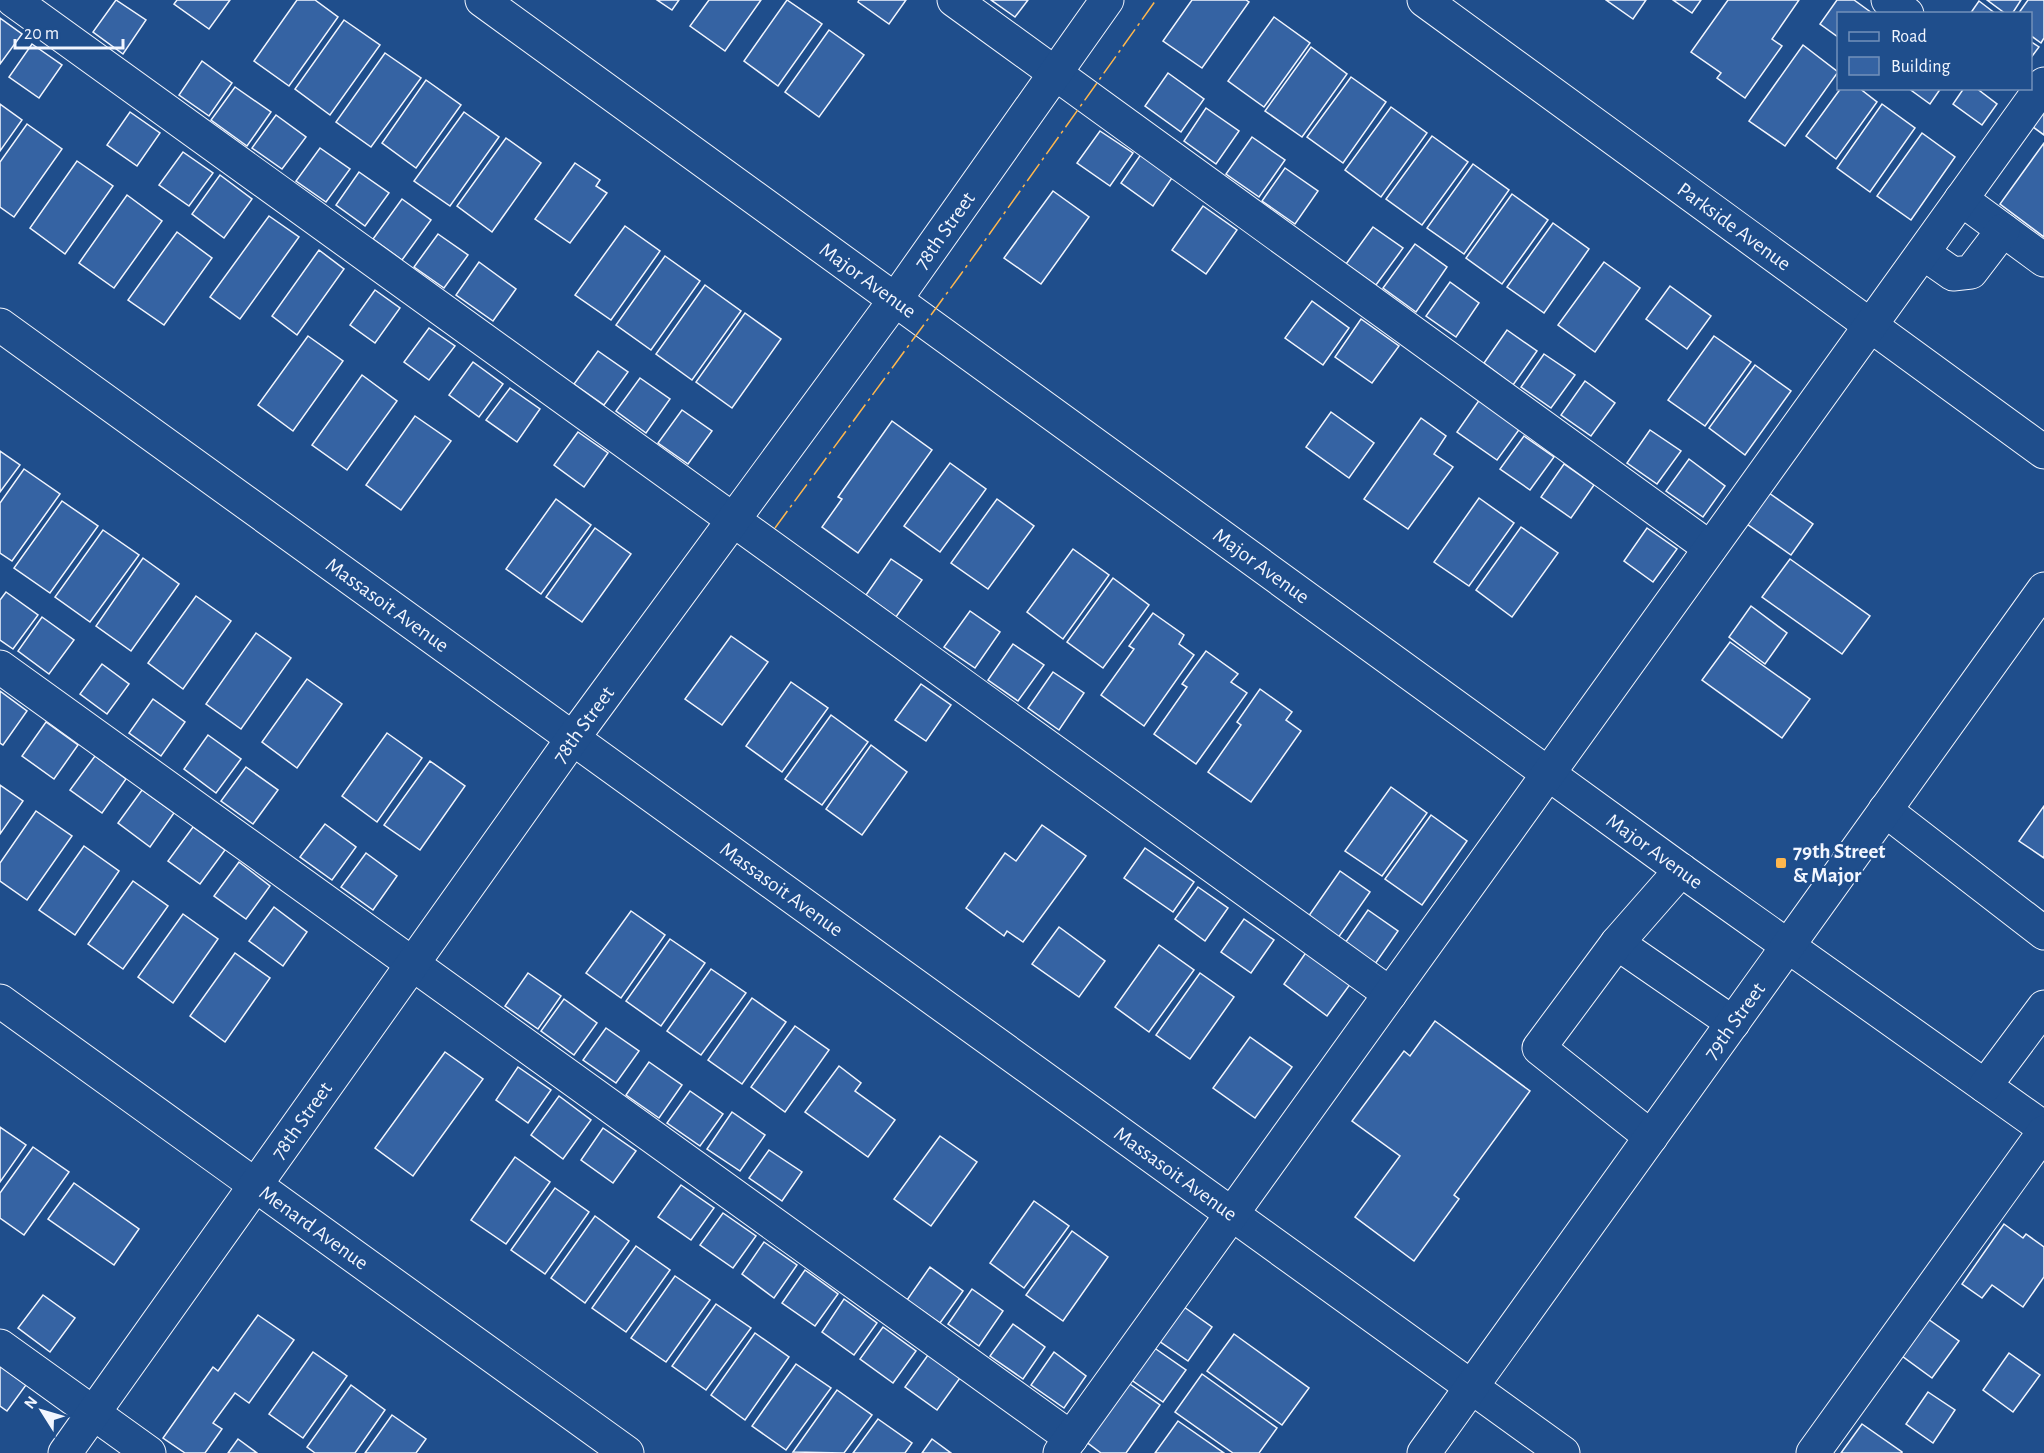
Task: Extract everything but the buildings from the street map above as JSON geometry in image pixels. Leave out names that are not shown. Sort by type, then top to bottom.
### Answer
[{"type":"street","points":[[13,0],[1390,994]]},
{"type":"street","name":"Major Avenue","points":[[482,0],[1548,774],[2044,1130]]},
{"type":"street","points":[[954,0],[1710,548]]},
{"type":"street","name":"78th Street","points":[[65,1453],[573,738],[895,300],[1107,0]]},
{"type":"street","name":"Parkside Avenue","points":[[1424,0],[2044,452]]},
{"type":"street","points":[[1888,0],[1904,12]]},
{"type":"street","points":[[0,667],[412,963],[1066,1446],[1923,253],[1961,199],[2029,92]]},
{"type":"street","points":[[1961,199],[2044,260]]},
{"type":"street","points":[[1923,253],[1953,274],[1971,272],[2003,230]]},
{"type":"street","name":"Massasoit Avenue","points":[[0,325],[1563,1453]]},
{"type":"street","name":"79th Street","points":[[1424,1453],[2044,589]]},
{"type":"street","points":[[1885,810],[2044,933]]},
{"type":"street","points":[[1651,1137],[1539,1048],[1617,943],[1681,870]]},
{"type":"street","points":[[1617,943],[1733,1023]]},
{"type":"street","name":"Menard Avenue","points":[[0,1000],[627,1453]]},
{"type":"street","points":[[1985,1086],[2044,1007]]},
{"type":"street","points":[[1813,1453],[2044,1130]]},
{"type":"street","points":[[0,1346],[149,1453]]},
{"type":"power","points":[[775,528],[961,274],[1156,0]]},
{"type":"place","name":"79th Street & Major","points":[[1781,863]]}]
